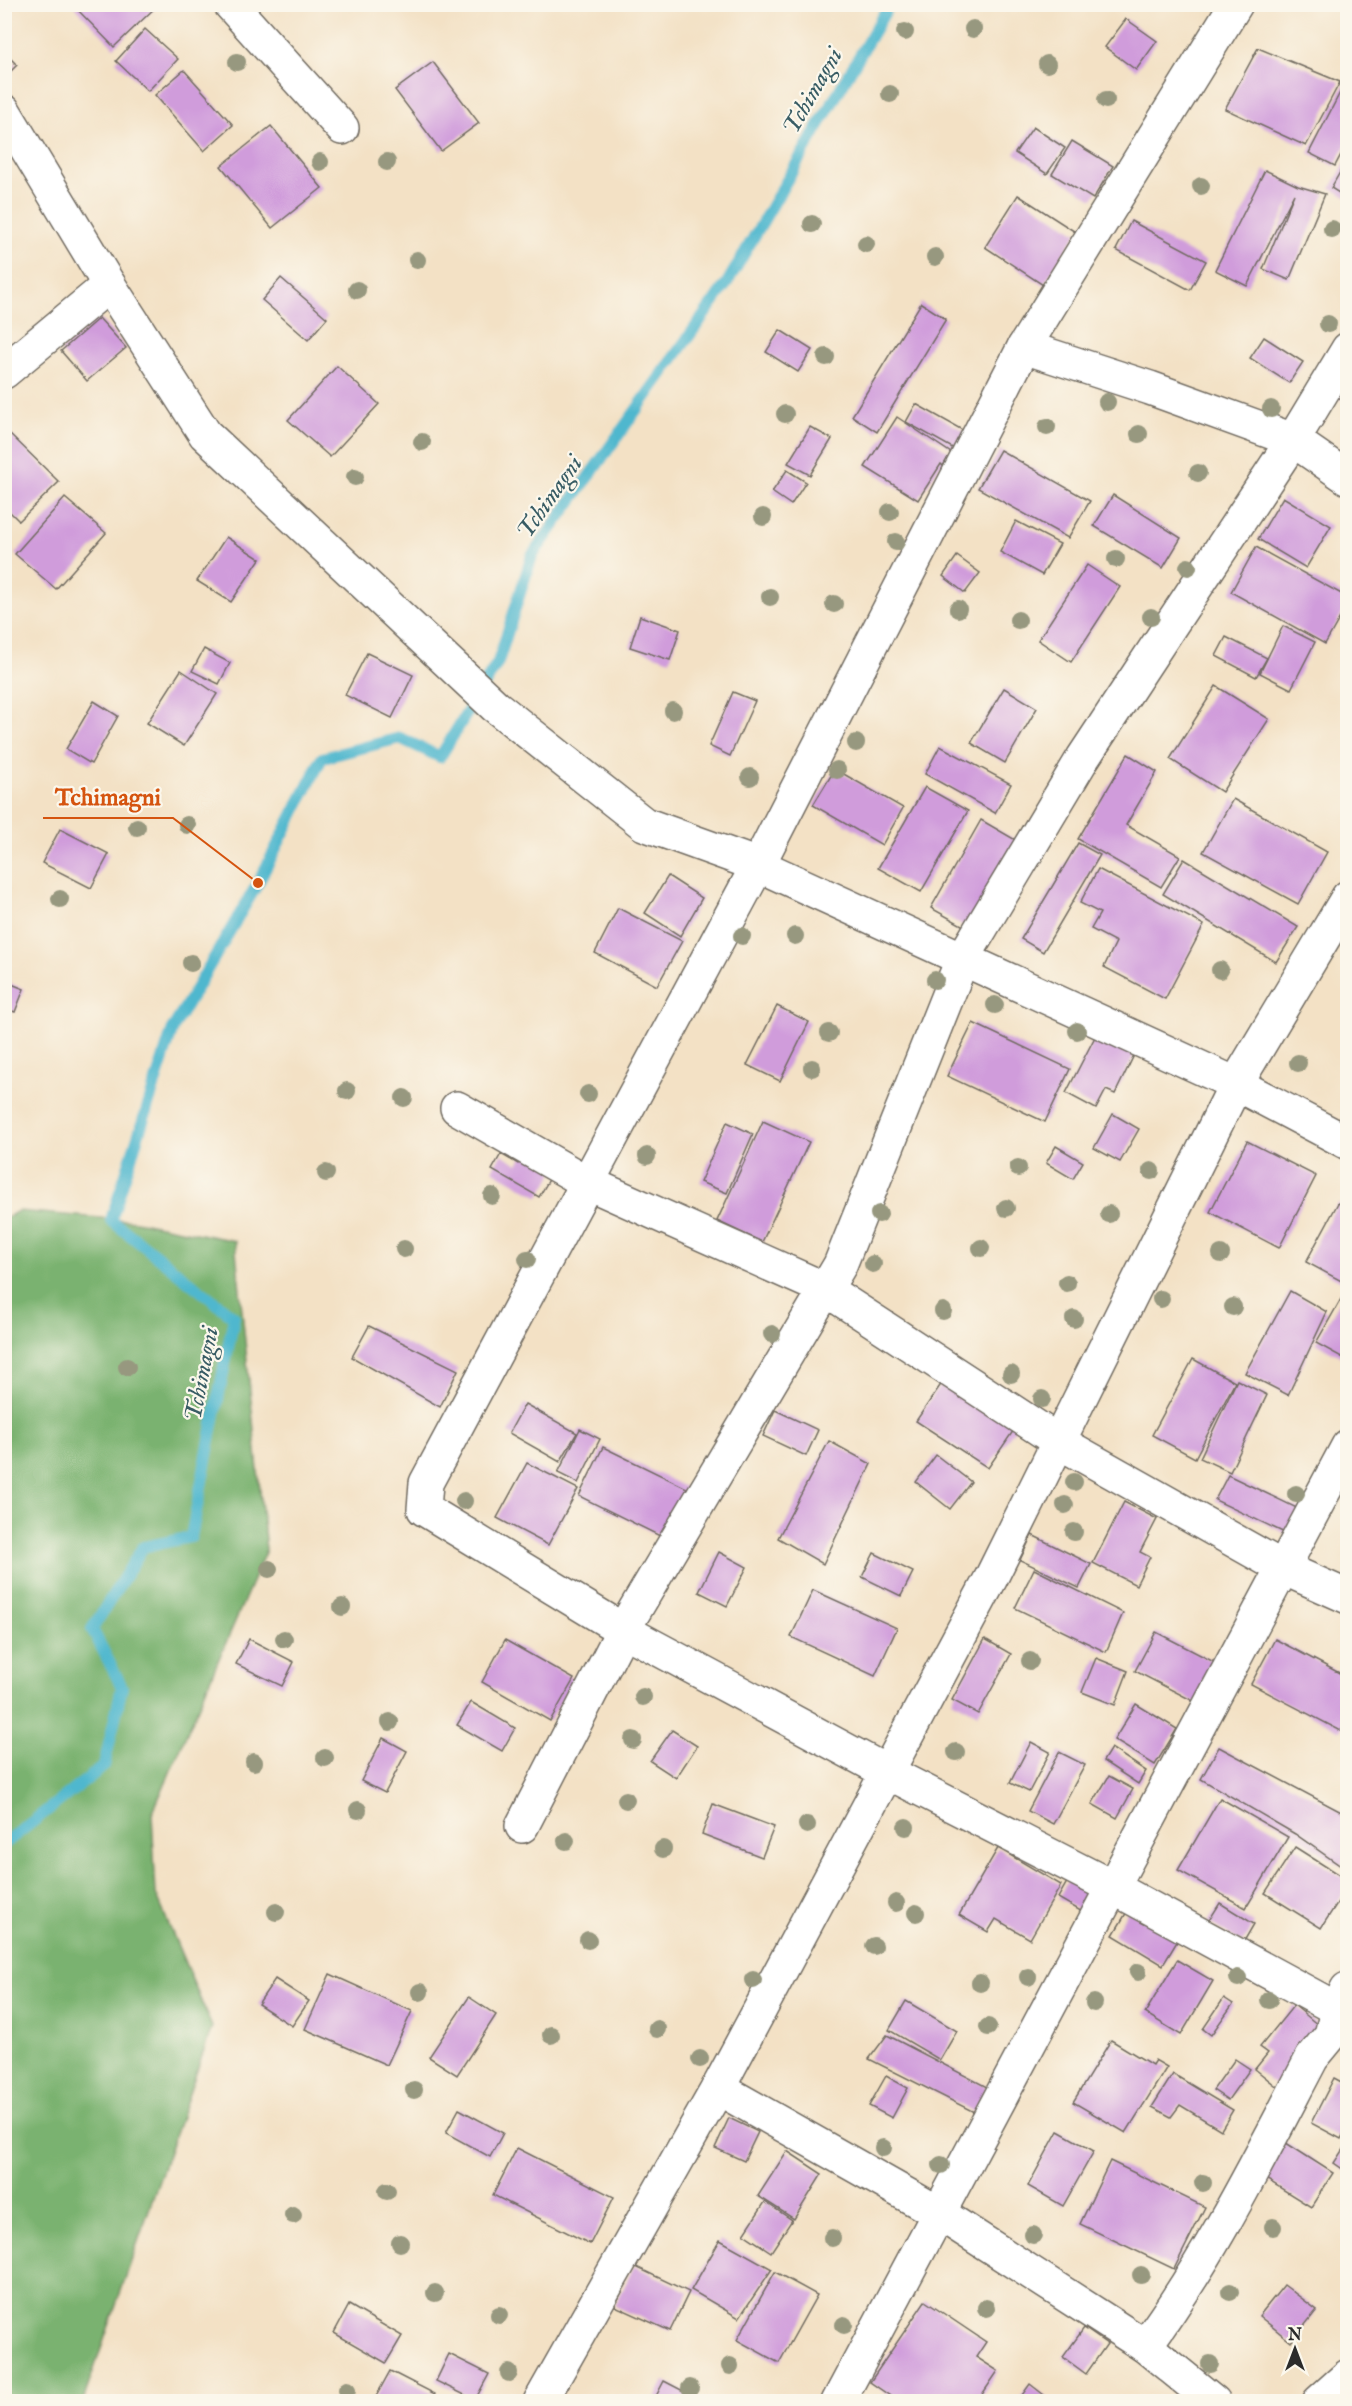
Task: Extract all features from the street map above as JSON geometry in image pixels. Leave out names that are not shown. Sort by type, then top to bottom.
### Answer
[{"type":"street","points":[[230,4],[342,128]]},
{"type":"street","points":[[1144,2346],[1183,2294],[1228,2218],[1312,2058],[1331,2035],[1344,2004],[886,1772],[624,1630],[424,1509],[426,1483],[758,865],[1024,347],[1236,4]]},
{"type":"street","points":[[4,111],[109,285],[205,434],[495,706],[644,824],[758,865],[1236,1084],[1347,1143]]},
{"type":"street","points":[[4,372],[109,285]]},
{"type":"street","points":[[1024,347],[1150,388],[1293,440],[1347,478]]},
{"type":"street","points":[[522,1826],[624,1630],[840,1265],[962,960],[1083,758],[1293,440],[1347,349]]},
{"type":"street","points":[[540,2402],[718,2088],[992,1578],[1061,1443],[1236,1084],[1347,897]]},
{"type":"street","points":[[457,1108],[588,1184],[825,1289],[1061,1443],[1283,1568],[1347,1598]]},
{"type":"street","points":[[837,2402],[937,2212],[1114,1888],[1347,1446]]},
{"type":"street","points":[[718,2088],[937,2212],[1144,2346],[1214,2402]]},
{"type":"street","points":[[1319,2402],[1347,2376]]},
{"type":"green space","points":[[18,1211],[136,1221],[235,1241],[266,1550],[152,1814],[156,1894],[212,2027],[83,2401],[5,2401],[4,1219]]},
{"type":"building","points":[[72,4],[159,4],[114,47]]},
{"type":"building","points":[[1126,19],[1157,41],[1136,70],[1105,47]]},
{"type":"building","points":[[145,29],[178,59],[148,91],[116,61]]},
{"type":"building","points":[[1258,48],[1340,82],[1306,146],[1225,109]]},
{"type":"building","points":[[5,53],[17,65],[5,77]]},
{"type":"building","points":[[433,62],[479,123],[441,151],[395,90]]},
{"type":"building","points":[[184,70],[233,125],[204,151],[155,95]]},
{"type":"building","points":[[1347,79],[1347,143],[1335,166],[1309,153]]},
{"type":"building","points":[[271,126],[322,188],[272,228],[221,166]]},
{"type":"building","points":[[1033,127],[1065,148],[1047,174],[1015,153]]},
{"type":"building","points":[[1072,141],[1113,166],[1093,199],[1052,174]]},
{"type":"building","points":[[1347,160],[1347,198],[1331,188]]},
{"type":"building","points":[[1265,170],[1298,186],[1325,194],[1289,280],[1263,269],[1294,194],[1247,286],[1215,270]]},
{"type":"building","points":[[1018,195],[1077,233],[1043,285],[985,247]]},
{"type":"building","points":[[1131,221],[1206,261],[1190,290],[1116,250]]},
{"type":"building","points":[[281,278],[327,318],[308,340],[262,300]]},
{"type":"building","points":[[921,303],[946,319],[877,432],[852,416]]},
{"type":"building","points":[[99,318],[126,348],[87,381],[61,351]]},
{"type":"building","points":[[780,330],[812,350],[798,372],[766,352]]},
{"type":"building","points":[[1264,337],[1303,362],[1289,383],[1250,358]]},
{"type":"building","points":[[337,366],[379,404],[330,457],[288,420]]},
{"type":"building","points":[[1347,383],[1347,403],[1338,397]]},
{"type":"building","points":[[916,404],[966,432],[956,450],[906,422]]},
{"type":"building","points":[[897,417],[951,453],[943,466],[941,464],[918,500],[865,467]]},
{"type":"building","points":[[810,427],[832,439],[810,475],[788,463]]},
{"type":"building","points":[[4,428],[59,482],[19,521],[8,510],[4,514]]},
{"type":"building","points":[[1000,450],[1090,501],[1068,538],[978,488]]},
{"type":"building","points":[[787,470],[806,482],[791,505],[772,492]]},
{"type":"building","points":[[1113,495],[1181,538],[1163,568],[1094,526]]},
{"type":"building","points":[[1283,497],[1331,526],[1306,568],[1258,539]]},
{"type":"building","points":[[65,498],[106,533],[56,589],[15,554]]},
{"type":"building","points":[[1016,521],[1060,544],[1042,575],[1000,552]]},
{"type":"building","points":[[226,537],[260,559],[231,602],[197,581]]},
{"type":"building","points":[[1256,547],[1347,597],[1347,605],[1325,644],[1231,592]]},
{"type":"building","points":[[957,556],[980,573],[965,593],[943,576]]},
{"type":"building","points":[[1087,565],[1120,587],[1071,662],[1038,640]]},
{"type":"building","points":[[640,616],[680,630],[670,660],[630,647]]},
{"type":"building","points":[[1283,626],[1315,642],[1291,689],[1260,673]]},
{"type":"building","points":[[1226,637],[1267,658],[1256,677],[1216,656]]},
{"type":"building","points":[[204,649],[230,663],[219,684],[192,671]]},
{"type":"building","points":[[367,653],[413,675],[392,718],[345,695]]},
{"type":"building","points":[[181,670],[217,694],[184,746],[147,723]]},
{"type":"building","points":[[1216,686],[1269,719],[1222,792],[1170,759]]},
{"type":"building","points":[[1004,688],[1037,708],[1005,763],[971,743]]},
{"type":"building","points":[[733,692],[755,701],[730,756],[709,746]]},
{"type":"building","points":[[94,701],[118,716],[91,764],[66,749]]},
{"type":"building","points":[[940,746],[1011,784],[995,813],[925,774]]},
{"type":"building","points":[[1128,754],[1157,772],[1126,825],[1180,856],[1161,887],[1078,839]]},
{"type":"building","points":[[835,769],[903,808],[882,845],[813,805]]},
{"type":"building","points":[[925,787],[968,811],[921,892],[878,868]]},
{"type":"building","points":[[1233,799],[1327,852],[1298,904],[1203,852]]},
{"type":"building","points":[[981,820],[1019,842],[969,929],[931,908]]},
{"type":"building","points":[[60,829],[109,854],[91,888],[42,863]]},
{"type":"building","points":[[1078,843],[1100,855],[1043,952],[1021,939]]},
{"type":"building","points":[[1184,859],[1298,927],[1276,962],[1163,894]]},
{"type":"building","points":[[1098,869],[1204,925],[1165,999],[1104,967],[1116,942],[1091,929],[1100,913],[1080,903]]},
{"type":"building","points":[[668,876],[702,898],[680,936],[645,913]]},
{"type":"building","points":[[618,908],[682,941],[657,986],[595,953]]},
{"type":"building","points":[[4,981],[24,989],[15,1012],[4,1008]]},
{"type":"building","points":[[777,1006],[809,1022],[780,1081],[747,1065]]},
{"type":"building","points":[[973,1023],[1070,1069],[1045,1122],[947,1076]]},
{"type":"building","points":[[1098,1031],[1136,1051],[1115,1094],[1106,1090],[1096,1109],[1066,1093]]},
{"type":"building","points":[[1113,1114],[1139,1129],[1120,1162],[1094,1148]]},
{"type":"building","points":[[763,1121],[809,1142],[762,1242],[717,1221]]},
{"type":"building","points":[[727,1122],[753,1134],[727,1193],[700,1182]]},
{"type":"building","points":[[1247,1141],[1316,1176],[1279,1248],[1210,1212]]},
{"type":"building","points":[[1056,1146],[1083,1162],[1073,1179],[1046,1163]]},
{"type":"building","points":[[525,1152],[555,1169],[539,1197],[492,1170],[501,1154],[518,1164]]},
{"type":"building","points":[[1338,1203],[1347,1208],[1347,1284],[1306,1262]]},
{"type":"building","points":[[1290,1291],[1327,1312],[1288,1395],[1245,1373]]},
{"type":"building","points":[[1341,1299],[1347,1302],[1347,1360],[1316,1343]]},
{"type":"building","points":[[369,1326],[458,1370],[440,1407],[352,1357]]},
{"type":"building","points":[[1193,1359],[1235,1382],[1195,1458],[1152,1435]]},
{"type":"building","points":[[946,1377],[1018,1424],[988,1468],[916,1421]]},
{"type":"building","points":[[1237,1380],[1267,1395],[1230,1472],[1200,1458]]},
{"type":"building","points":[[525,1404],[577,1433],[560,1462],[509,1433]]},
{"type":"building","points":[[775,1410],[818,1430],[806,1456],[763,1436]]},
{"type":"building","points":[[580,1429],[600,1439],[578,1483],[558,1473]]},
{"type":"building","points":[[829,1441],[871,1464],[823,1564],[778,1538]]},
{"type":"building","points":[[603,1447],[693,1491],[668,1540],[579,1496]]},
{"type":"building","points":[[936,1455],[971,1482],[950,1509],[916,1482]]},
{"type":"building","points":[[527,1463],[578,1489],[548,1545],[497,1518]]},
{"type":"building","points":[[1228,1475],[1301,1510],[1289,1535],[1215,1500]]},
{"type":"building","points":[[1124,1502],[1157,1519],[1140,1552],[1150,1557],[1136,1585],[1093,1563]]},
{"type":"building","points":[[1032,1535],[1091,1564],[1079,1588],[1020,1560]]},
{"type":"building","points":[[719,1552],[747,1567],[727,1606],[699,1592]]},
{"type":"building","points":[[874,1553],[913,1572],[901,1596],[862,1577]]},
{"type":"building","points":[[1034,1569],[1123,1613],[1106,1652],[1015,1608]]},
{"type":"building","points":[[813,1590],[897,1628],[875,1676],[791,1637]]},
{"type":"building","points":[[1156,1632],[1218,1664],[1197,1703],[1135,1671]]},
{"type":"building","points":[[249,1639],[294,1662],[282,1686],[236,1664]]},
{"type":"building","points":[[985,1639],[1011,1654],[978,1714],[952,1700]]},
{"type":"building","points":[[1275,1639],[1347,1677],[1347,1718],[1341,1731],[1251,1684]]},
{"type":"building","points":[[505,1640],[574,1679],[550,1721],[482,1682]]},
{"type":"building","points":[[1096,1658],[1128,1671],[1115,1705],[1082,1692]]},
{"type":"building","points":[[471,1702],[515,1728],[502,1751],[457,1725]]},
{"type":"building","points":[[1136,1704],[1177,1729],[1155,1765],[1114,1740]]},
{"type":"building","points":[[672,1730],[697,1746],[676,1778],[650,1761]]},
{"type":"building","points":[[383,1738],[407,1751],[385,1793],[361,1781]]},
{"type":"building","points":[[1031,1742],[1050,1752],[1029,1792],[1010,1783]]},
{"type":"building","points":[[1219,1747],[1347,1815],[1347,1849],[1341,1866],[1295,1834],[1201,1779]]},
{"type":"building","points":[[1111,1748],[1146,1771],[1138,1784],[1103,1761]]},
{"type":"building","points":[[1059,1752],[1085,1765],[1053,1824],[1028,1811]]},
{"type":"building","points":[[1109,1776],[1133,1789],[1117,1818],[1092,1804]]},
{"type":"building","points":[[1220,1798],[1288,1837],[1246,1908],[1178,1870]]},
{"type":"building","points":[[713,1804],[774,1827],[762,1857],[702,1834]]},
{"type":"building","points":[[1295,1847],[1347,1880],[1347,1888],[1321,1928],[1265,1893]]},
{"type":"building","points":[[998,1848],[1061,1885],[1030,1939],[996,1919],[988,1932],[959,1915]]},
{"type":"building","points":[[1071,1875],[1104,1894],[1091,1917],[1058,1898]]},
{"type":"building","points":[[1220,1903],[1254,1924],[1243,1943],[1208,1922]]},
{"type":"building","points":[[1128,1910],[1178,1940],[1163,1965],[1113,1935]]},
{"type":"building","points":[[1177,1960],[1213,1981],[1181,2035],[1145,2013]]},
{"type":"building","points":[[330,1974],[412,2011],[387,2065],[305,2029]]},
{"type":"building","points":[[275,1979],[309,2001],[292,2026],[258,2004]]},
{"type":"building","points":[[469,1997],[496,2015],[457,2075],[429,2057]]},
{"type":"building","points":[[1224,1998],[1233,2004],[1211,2035],[1203,2029]]},
{"type":"building","points":[[906,2001],[957,2031],[940,2060],[889,2030]]},
{"type":"building","points":[[1294,2005],[1325,2031],[1280,2089],[1255,2069],[1268,2053],[1260,2047]]},
{"type":"building","points":[[887,2035],[987,2087],[974,2112],[869,2059]]},
{"type":"building","points":[[1111,2040],[1152,2065],[1155,2060],[1167,2067],[1126,2133],[1073,2102]]},
{"type":"building","points":[[1235,2059],[1250,2069],[1228,2100],[1213,2090]]},
{"type":"building","points":[[1173,2074],[1233,2110],[1221,2130],[1180,2105],[1171,2117],[1152,2107]]},
{"type":"building","points":[[886,2076],[908,2088],[892,2118],[869,2106]]},
{"type":"building","points":[[1334,2078],[1347,2085],[1347,2127],[1341,2139],[1311,2123]]},
{"type":"building","points":[[459,2109],[503,2133],[490,2157],[446,2133]]},
{"type":"building","points":[[729,2118],[758,2132],[744,2161],[715,2148]]},
{"type":"building","points":[[1058,2131],[1094,2151],[1063,2206],[1028,2186]]},
{"type":"building","points":[[1283,2141],[1333,2173],[1311,2207],[1261,2176]]},
{"type":"building","points":[[1347,2143],[1347,2172],[1334,2163]]},
{"type":"building","points":[[517,2148],[614,2197],[590,2244],[493,2195]]},
{"type":"building","points":[[787,2151],[822,2174],[794,2219],[758,2196]]},
{"type":"building","points":[[1110,2161],[1205,2207],[1174,2269],[1080,2224]]},
{"type":"building","points":[[765,2202],[792,2220],[771,2252],[744,2234]]},
{"type":"building","points":[[720,2240],[772,2269],[739,2318],[691,2290]]},
{"type":"building","points":[[634,2266],[689,2292],[670,2331],[615,2306]]},
{"type":"building","points":[[775,2272],[817,2295],[779,2363],[737,2340]]},
{"type":"building","points":[[1284,2285],[1317,2310],[1291,2342],[1259,2316]]},
{"type":"building","points":[[925,2301],[986,2342],[976,2357],[998,2371],[977,2402],[899,2402],[870,2382]]},
{"type":"building","points":[[349,2305],[402,2336],[386,2363],[334,2333]]},
{"type":"building","points":[[1084,2328],[1107,2344],[1086,2374],[1063,2357]]},
{"type":"building","points":[[449,2354],[489,2374],[475,2400],[436,2381]]},
{"type":"building","points":[[390,2371],[435,2394],[431,2402],[373,2402]]},
{"type":"building","points":[[664,2381],[695,2397],[693,2402],[653,2402]]},
{"type":"building","points":[[1030,2384],[1053,2402],[1017,2402]]},
{"type":"waterway","name":"Tchimagni","points":[[4,1844],[104,1766],[122,1687],[92,1629],[143,1547],[191,1537],[234,1317],[111,1220],[173,1028],[258,883],[322,758],[400,738],[440,757],[498,662],[532,556],[727,283],[885,12],[885,4]]},
{"type":"place","name":"Tchimagni","points":[[258,883]]}]
